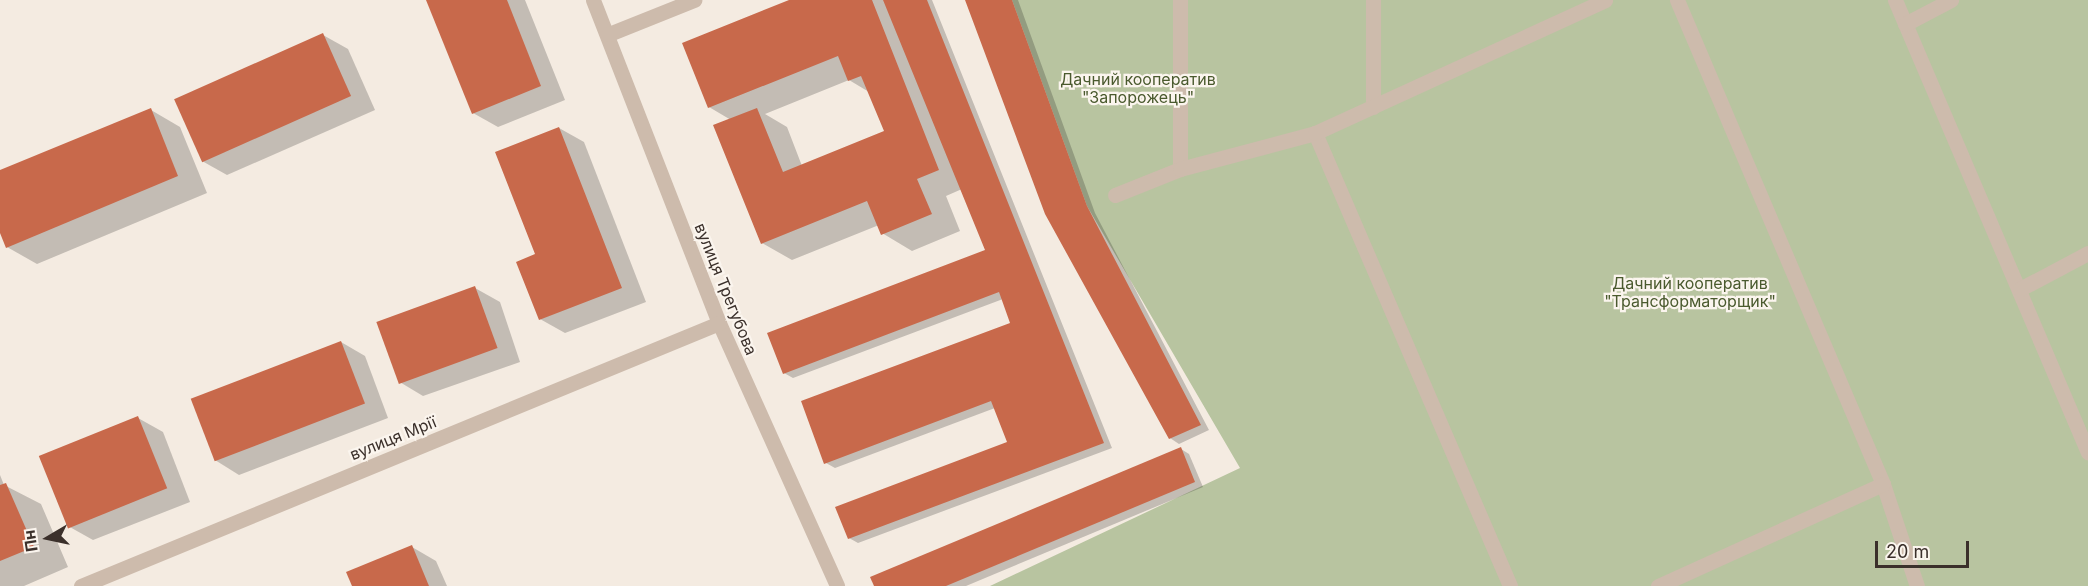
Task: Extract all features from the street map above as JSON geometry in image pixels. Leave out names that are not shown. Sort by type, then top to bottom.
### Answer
[{"type":"street","name":"вулиця Трегубова","points":[[593,0],[609,34],[719,323],[837,586]]},
{"type":"street","points":[[609,34],[694,0]]},
{"type":"street","points":[[1180,0],[1180,169]]},
{"type":"street","points":[[1373,0],[1373,106]]},
{"type":"street","points":[[1115,195],[1180,169],[1315,133],[1605,0]]},
{"type":"street","points":[[1677,0],[1883,484],[1917,586]]},
{"type":"street","points":[[1895,0],[2088,453]]},
{"type":"street","points":[[1905,24],[1951,0]]},
{"type":"street","points":[[1315,133],[1510,586]]},
{"type":"street","points":[[2020,289],[2088,253]]},
{"type":"street","name":"вулиця Мрії","points":[[81,586],[719,323]]},
{"type":"street","points":[[1658,586],[1883,484]]},
{"type":"green space","name":"Дачний кооператив \"Трансформаторщик\"","points":[[1012,0],[2088,0],[2088,586],[990,586],[1240,468],[1087,206]]},
{"type":"building","points":[[426,0],[507,0],[541,86],[472,114]]},
{"type":"building","points":[[789,0],[872,0],[939,170],[917,179],[932,214],[881,235],[867,201],[761,244],[713,125],[757,108],[783,172],[884,131],[861,76],[848,81],[838,56],[708,108],[682,43]]},
{"type":"building","points":[[883,0],[927,0],[1104,443],[848,539],[835,507],[1007,442],[991,401],[824,464],[801,401],[1010,323],[999,292],[783,374],[767,333],[985,250]]},
{"type":"building","points":[[965,0],[1012,0],[1087,206],[1201,425],[1169,439],[1045,214]]},
{"type":"building","points":[[323,33],[351,96],[202,162],[174,99]]},
{"type":"building","points":[[151,108],[178,176],[6,248],[0,233],[0,170]]},
{"type":"building","points":[[559,127],[622,288],[539,320],[516,262],[535,254],[495,152]]},
{"type":"building","points":[[475,286],[498,348],[399,384],[376,322]]},
{"type":"building","points":[[341,341],[365,404],[215,461],[191,399]]},
{"type":"building","points":[[138,416],[167,488],[68,528],[39,456]]},
{"type":"building","points":[[1181,447],[1195,482],[946,586],[874,586],[870,577]]},
{"type":"building","points":[[6,483],[34,547],[0,561],[0,485]]},
{"type":"building","points":[[412,545],[429,586],[352,586],[346,572]]},
{"type":"park label","name":"Дачний кооператив \"Запорожець\"","points":[[1138,88]]}]
